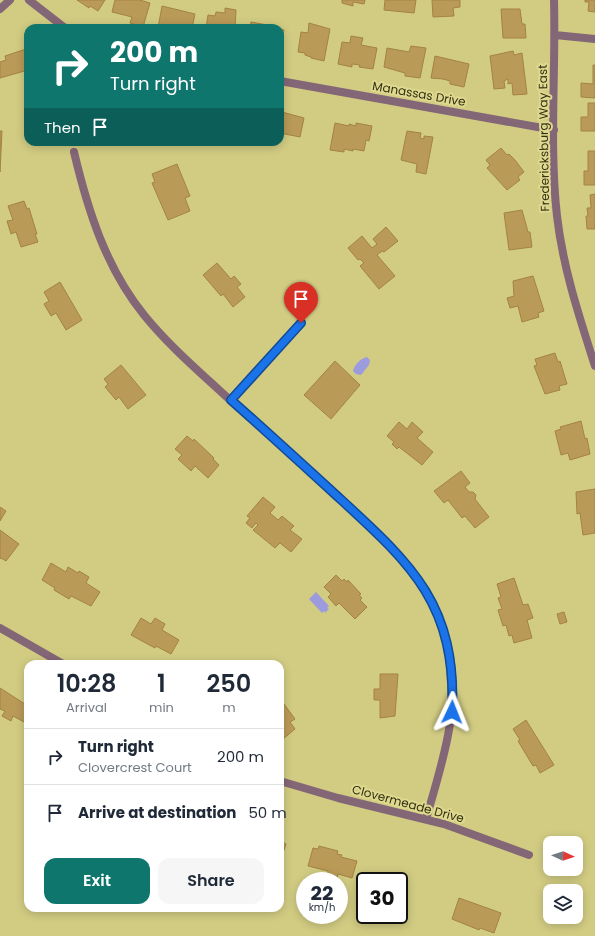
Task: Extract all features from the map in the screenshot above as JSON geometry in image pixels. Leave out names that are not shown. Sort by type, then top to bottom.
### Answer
[{"type":"street","points":[[0,9],[10,0]]},
{"type":"street","points":[[29,0],[60,24]]},
{"type":"street","name":"Fredericksburg Way East","points":[[554,0],[554,191],[564,260],[573,297],[595,366]]},
{"type":"street","points":[[555,35],[595,39]]},
{"type":"street","name":"Manassas Drive","points":[[284,82],[554,130]]},
{"type":"street","points":[[74,152],[96,230],[119,278],[143,314],[172,347],[379,534],[414,572],[427,591],[438,615],[448,648],[453,694],[448,740],[426,819]]},
{"type":"street","points":[[231,400],[301,323]]},
{"type":"street","points":[[0,628],[56,660]]},
{"type":"street","name":"Clovermeade Drive","points":[[284,782],[338,798],[426,819],[462,830],[529,855]]},
{"type":"water","points":[[367,357],[370,360],[369,365],[361,375],[356,374],[353,371],[356,364],[360,360]]},
{"type":"water","points":[[316,592],[329,606],[327,608],[329,609],[325,613],[324,611],[322,613],[309,599]]},
{"type":"building","points":[[77,0],[105,0],[98,11],[90,6],[89,8]]},
{"type":"building","points":[[115,0],[140,0],[150,3],[144,24],[130,23],[132,17],[112,12]]},
{"type":"building","points":[[342,0],[365,0],[364,4],[353,2],[353,6],[342,3]]},
{"type":"building","points":[[385,0],[416,0],[414,13],[384,10]]},
{"type":"building","points":[[432,0],[460,0],[460,7],[453,8],[454,16],[433,17]]},
{"type":"building","points":[[585,0],[595,0],[595,12],[588,11],[589,2],[585,2]]},
{"type":"building","points":[[162,6],[195,14],[193,24],[159,24]]},
{"type":"building","points":[[225,8],[236,10],[235,24],[207,24],[208,15],[215,16],[216,12],[225,13]]},
{"type":"building","points":[[501,9],[520,9],[522,24],[525,24],[526,38],[503,38]]},
{"type":"building","points":[[251,22],[262,24],[251,24]]},
{"type":"building","points":[[309,23],[330,29],[324,61],[311,58],[305,55],[305,53],[298,52],[301,32],[308,33]]},
{"type":"building","points":[[351,36],[363,38],[361,45],[377,48],[373,69],[359,67],[360,65],[352,64],[352,67],[338,64],[342,42],[350,43]]},
{"type":"building","points":[[411,46],[426,48],[420,78],[405,76],[405,73],[384,67],[387,48],[409,52]]},
{"type":"building","points":[[24,50],[24,71],[0,78],[0,62],[6,60],[5,56]]},
{"type":"building","points":[[513,51],[514,55],[522,53],[527,94],[513,95],[512,83],[508,84],[508,79],[504,81],[505,88],[494,89],[490,56]]},
{"type":"building","points":[[435,56],[469,64],[464,87],[450,84],[450,81],[443,79],[431,78]]},
{"type":"building","points":[[593,65],[595,65],[595,98],[581,97],[581,83],[593,84]]},
{"type":"building","points":[[588,103],[595,103],[595,131],[581,131],[581,117],[588,117]]},
{"type":"building","points":[[284,113],[304,118],[300,137],[284,134]]},
{"type":"building","points":[[335,123],[349,126],[349,124],[356,126],[356,123],[372,126],[369,141],[366,140],[364,151],[353,149],[353,151],[344,149],[344,152],[330,150]]},
{"type":"building","points":[[0,131],[2,131],[0,172]]},
{"type":"building","points":[[407,131],[421,133],[420,138],[424,139],[424,136],[433,137],[426,174],[416,172],[417,164],[401,160]]},
{"type":"building","points":[[501,148],[507,155],[509,154],[515,160],[524,172],[518,177],[520,180],[507,190],[487,168],[490,165],[486,160]]},
{"type":"building","points":[[588,151],[595,151],[595,185],[584,185],[584,171],[588,171]]},
{"type":"building","points":[[177,164],[190,196],[185,198],[190,211],[168,220],[152,183],[155,182],[152,174]]},
{"type":"building","points":[[595,194],[595,229],[587,229],[587,208],[591,208],[590,195]]},
{"type":"building","points":[[24,201],[27,209],[29,208],[38,242],[21,247],[16,232],[11,234],[7,221],[13,220],[8,206]]},
{"type":"building","points":[[522,210],[528,232],[530,232],[532,247],[509,250],[504,213]]},
{"type":"building","points":[[386,227],[398,241],[384,252],[382,251],[377,255],[395,276],[379,289],[360,266],[364,263],[360,259],[358,260],[348,248],[362,236],[372,248],[377,244],[373,239]]},
{"type":"building","points":[[217,263],[231,279],[234,276],[241,284],[237,287],[245,297],[233,307],[223,294],[221,296],[203,275]]},
{"type":"building","points":[[533,276],[544,311],[538,313],[539,317],[522,322],[518,306],[510,308],[507,298],[514,296],[513,281]]},
{"type":"building","points":[[60,282],[82,320],[66,330],[56,313],[51,316],[44,304],[49,301],[44,292]]},
{"type":"building","points":[[555,353],[558,362],[560,361],[567,384],[559,386],[560,390],[545,394],[534,366],[537,365],[535,359]]},
{"type":"building","points":[[335,361],[360,385],[331,419],[304,395]]},
{"type":"building","points":[[121,365],[146,395],[128,409],[119,397],[116,400],[105,387],[108,384],[104,379]]},
{"type":"building","points":[[581,421],[585,439],[587,438],[590,454],[570,460],[568,453],[561,455],[555,431],[561,429],[560,427]]},
{"type":"building","points":[[399,422],[407,429],[412,422],[423,432],[417,438],[433,452],[422,465],[399,447],[397,449],[392,444],[394,442],[387,436]]},
{"type":"building","points":[[187,436],[193,441],[194,439],[214,458],[213,459],[219,465],[208,478],[195,466],[191,471],[178,459],[182,455],[175,449]]},
{"type":"building","points":[[461,471],[470,483],[465,487],[469,492],[473,492],[476,495],[475,499],[489,517],[475,528],[465,516],[462,518],[448,500],[444,503],[434,491]]},
{"type":"building","points":[[595,489],[595,533],[583,535],[580,513],[577,514],[576,492]]},
{"type":"building","points":[[263,497],[275,507],[270,513],[278,520],[282,516],[294,526],[290,530],[302,539],[291,552],[280,543],[275,548],[253,530],[258,525],[256,523],[252,528],[246,523],[250,518],[247,516]]},
{"type":"building","points":[[0,507],[6,511],[0,521]]},
{"type":"building","points":[[0,530],[19,544],[6,561],[1,558],[0,559]]},
{"type":"building","points":[[51,563],[66,572],[68,567],[89,577],[86,583],[100,592],[91,606],[71,596],[69,599],[54,590],[55,588],[42,580]]},
{"type":"building","points":[[336,575],[342,581],[344,579],[347,582],[348,580],[361,594],[359,595],[362,598],[360,600],[367,607],[355,619],[339,603],[336,606],[328,597],[331,594],[324,587]]},
{"type":"building","points":[[514,578],[523,605],[528,604],[533,618],[527,620],[532,638],[514,643],[512,635],[509,636],[506,625],[503,626],[498,610],[502,609],[498,598],[501,597],[497,584]]},
{"type":"building","points":[[564,612],[567,622],[560,624],[557,614]]},
{"type":"building","points":[[141,618],[151,624],[155,618],[165,624],[162,630],[179,640],[171,654],[156,646],[155,648],[131,635]]},
{"type":"building","points":[[380,674],[398,674],[395,716],[380,718],[380,700],[374,700],[374,689],[380,689]]},
{"type":"building","points":[[0,688],[24,703],[24,722],[13,716],[11,721],[2,716],[5,711],[0,709]]},
{"type":"building","points":[[284,704],[295,719],[290,722],[295,729],[284,738]]},
{"type":"building","points":[[526,720],[554,765],[540,773],[536,765],[533,766],[518,741],[520,740],[513,729]]},
{"type":"building","points":[[319,846],[338,851],[337,854],[342,855],[341,857],[357,861],[352,878],[348,877],[348,872],[328,872],[308,866],[313,848],[318,849]]},
{"type":"building","points":[[459,898],[501,913],[494,933],[480,928],[479,930],[452,919]]},
{"type":"route","points":[[301,323],[231,400],[379,534],[423,584],[438,615],[448,648],[451,664],[453,694],[452,712]]}]
